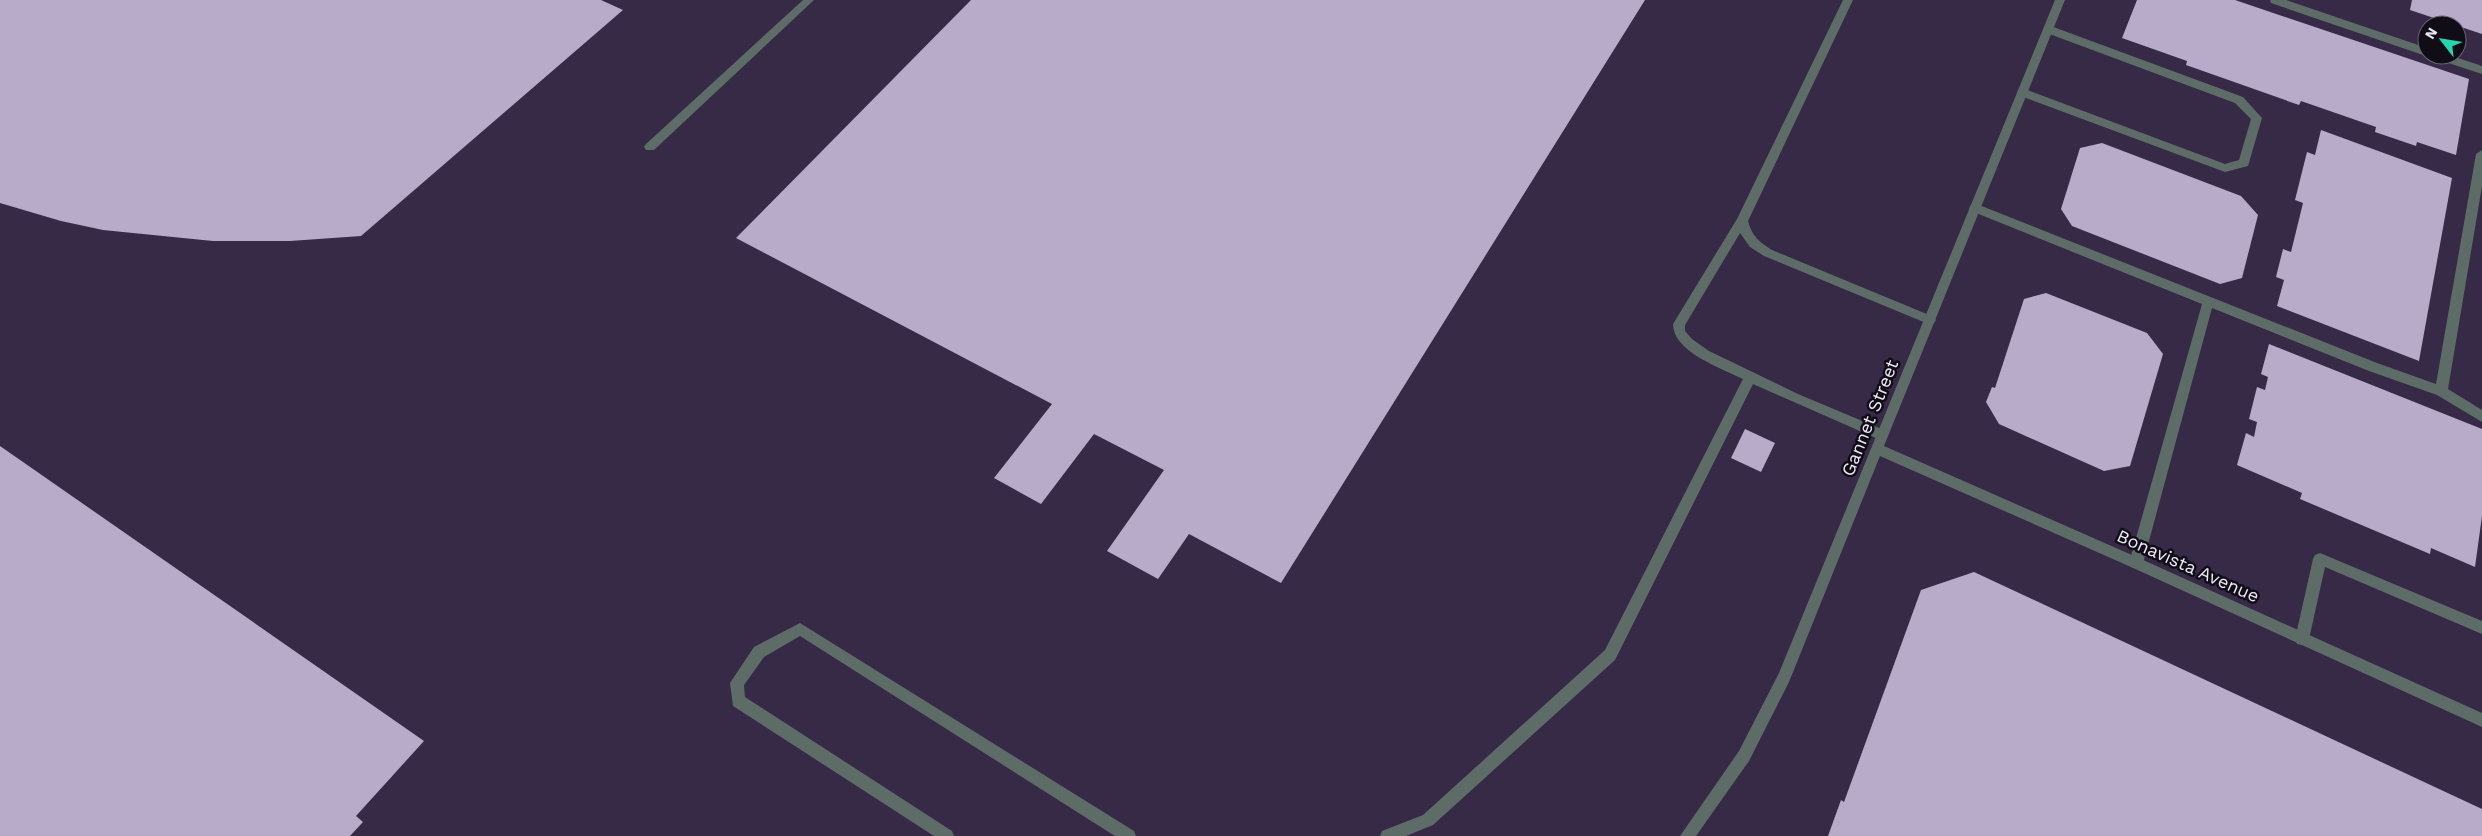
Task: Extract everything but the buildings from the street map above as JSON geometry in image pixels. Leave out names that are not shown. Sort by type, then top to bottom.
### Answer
[{"type":"street","points":[[650,147],[809,0]]},
{"type":"street","points":[[1848,0],[1742,221],[1679,324],[1679,332],[1688,343],[1705,355],[1882,436]]},
{"type":"street","name":"Gannet Street","points":[[1687,836],[1744,756],[1784,677],[2060,0]]},
{"type":"street","points":[[2275,0],[2417,49]]},
{"type":"street","points":[[2022,92],[2224,168],[2244,163],[2257,118],[2240,100],[2048,29]]},
{"type":"street","points":[[2467,65],[2482,70]]},
{"type":"street","points":[[2441,390],[2482,154]]},
{"type":"street","points":[[1975,208],[2373,367],[2441,390],[2482,417]]},
{"type":"street","points":[[1742,221],[1745,234],[1750,243],[1768,253],[1930,320]]},
{"type":"street","points":[[2136,563],[2208,302]]},
{"type":"street","points":[[1387,836],[1428,820],[1610,655],[1750,377]]},
{"type":"street","name":"Bonavista Avenue","points":[[1877,449],[2482,717]]},
{"type":"street","points":[[2302,638],[2320,559],[2482,628]]},
{"type":"street","points":[[947,836],[738,701],[737,683],[760,652],[800,629],[1129,836]]},
{"type":"shaded area","points":[[0,0],[2482,0],[2482,836],[0,836]]}]
